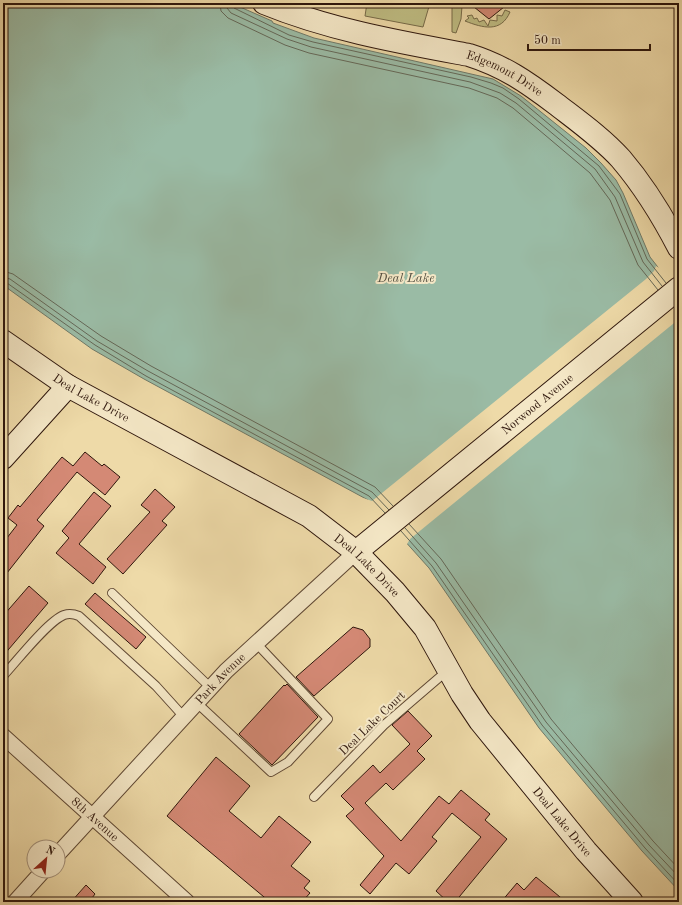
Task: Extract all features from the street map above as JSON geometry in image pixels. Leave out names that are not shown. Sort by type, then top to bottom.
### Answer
[{"type":"street","name":"Edgemont Drive","points":[[264,3],[292,14],[350,32],[488,61],[521,78],[578,122],[620,158],[652,200],[679,248]]},
{"type":"street","name":"Norwood Avenue","points":[[396,518],[678,289]]},
{"type":"street","name":"Deal Lake Drive","points":[[3,340],[68,386],[309,516],[356,552],[396,592],[425,628],[480,721],[586,851],[632,902]]},
{"type":"street","points":[[3,458],[68,386]]},
{"type":"street","name":"Park Avenue","points":[[66,845],[211,688],[256,643],[356,552],[396,518]]},
{"type":"street","name":"8th Avenue","points":[[3,736],[187,902]]},
{"type":"street","points":[[18,901],[36,879]]},
{"type":"lane","points":[[112,593],[211,688]]},
{"type":"lane","points":[[3,676],[51,625],[64,615],[73,613],[79,616],[156,686],[184,717]]},
{"type":"lane","points":[[197,703],[271,772],[288,762],[328,719],[256,643]]},
{"type":"lane","name":"Deal Lake Court","points":[[314,797],[384,725],[448,669]]},
{"type":"shaded area","points":[[367,3],[430,3],[423,27],[365,16]]},
{"type":"shaded area","points":[[452,5],[462,6],[461,19],[456,33],[452,32]]},
{"type":"shaded area","points":[[505,10],[510,12],[506,19],[497,26],[485,27],[478,26],[465,21],[469,18],[467,16],[472,15],[474,19],[477,18],[479,22],[484,20],[488,26],[490,20],[497,21],[497,15],[502,16]]},
{"type":"water","name":"Deal Lake","points":[[3,3],[231,3],[272,21],[273,23],[314,38],[493,79],[521,96],[586,148],[616,180],[650,257],[679,294],[679,891],[642,851],[539,728],[429,568],[368,500],[144,379],[92,349],[3,285]]},
{"type":"pier","points":[[656,266],[664,270],[679,290],[679,319],[410,539],[406,546],[363,498],[372,501],[646,279],[654,271]]},
{"type":"building","points":[[469,3],[509,3],[489,19]]},
{"type":"building","points":[[85,452],[102,466],[104,464],[120,477],[105,495],[77,472],[37,520],[44,526],[3,578],[3,543],[17,525],[8,518],[18,505],[20,507],[62,457],[73,466]]},
{"type":"building","points":[[155,489],[175,507],[162,521],[167,525],[123,574],[107,559],[150,512],[141,505]]},
{"type":"building","points":[[94,492],[111,506],[79,544],[106,567],[93,584],[56,553],[69,538],[62,531]]},
{"type":"building","points":[[29,586],[48,603],[3,656],[3,616]]},
{"type":"building","points":[[95,593],[146,637],[136,649],[85,604]]},
{"type":"building","points":[[353,627],[363,630],[370,639],[370,647],[314,696],[296,677]]},
{"type":"building","points":[[287,684],[318,717],[272,765],[239,734],[284,685],[285,686]]},
{"type":"building","points":[[408,711],[432,736],[417,751],[425,759],[393,790],[386,783],[365,803],[401,841],[439,796],[449,804],[461,790],[490,814],[485,820],[507,839],[455,902],[448,902],[436,891],[481,837],[452,813],[432,837],[437,841],[409,874],[396,863],[370,894],[360,885],[384,856],[346,816],[354,809],[341,796],[373,765],[380,773],[410,744],[392,725]]},
{"type":"building","points":[[216,757],[250,786],[229,811],[261,838],[279,816],[311,842],[291,866],[310,881],[304,888],[310,893],[302,902],[270,902],[167,816]]},
{"type":"building","points":[[536,877],[566,902],[501,902],[517,883],[524,890]]},
{"type":"building","points":[[86,885],[95,894],[89,902],[71,902]]}]
